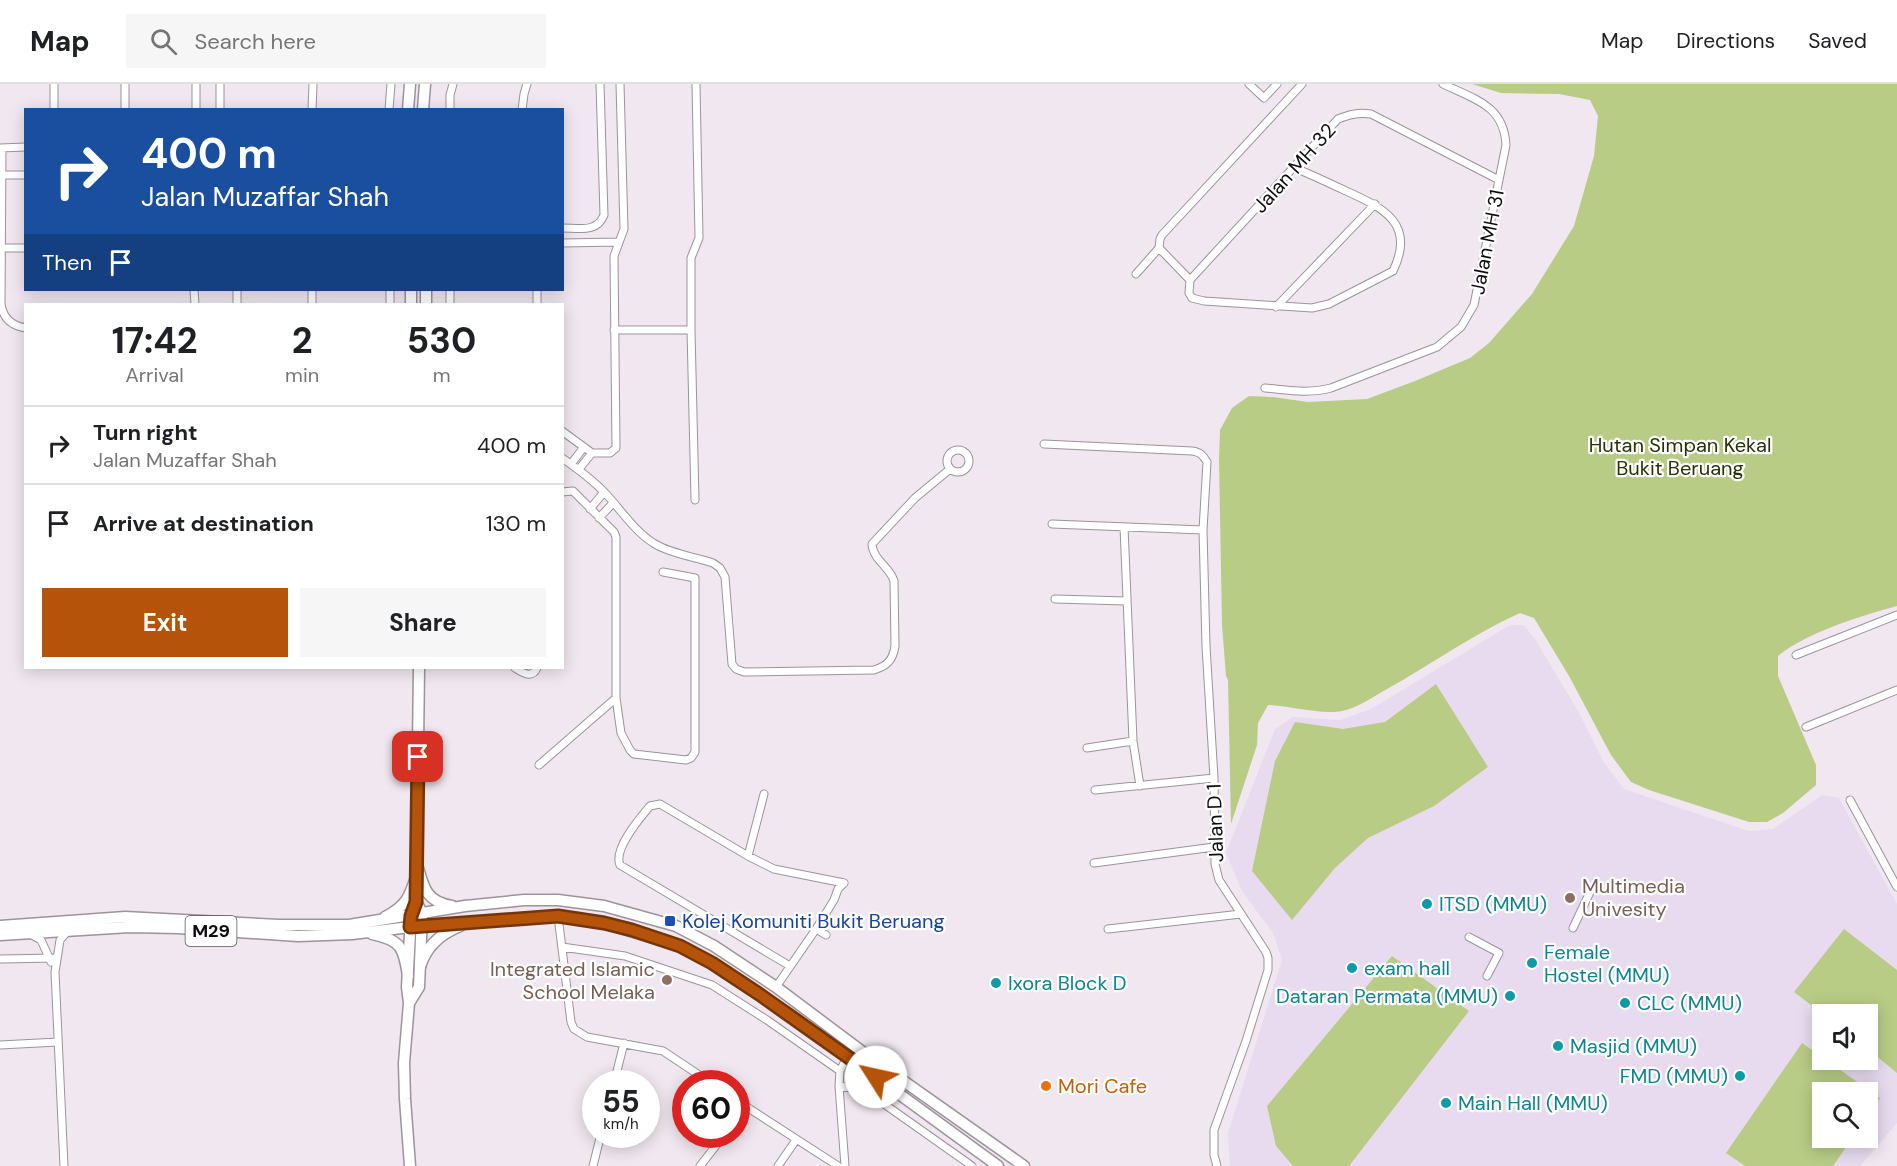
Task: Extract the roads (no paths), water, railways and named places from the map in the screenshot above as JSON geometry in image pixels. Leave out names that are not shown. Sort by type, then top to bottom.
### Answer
[{"type":"main road","points":[[408,108],[410,84]]},
{"type":"main road","points":[[423,108],[425,84]]},
{"type":"main road","points":[[410,1166],[404,1072],[409,1003],[407,987],[410,921],[416,902],[419,669]]},
{"type":"main road","points":[[417,869],[424,887],[434,901],[450,906],[465,906]]},
{"type":"main road","points":[[366,927],[403,906],[410,896],[417,869]]},
{"type":"main road","name":"M29","points":[[0,935],[130,927],[298,936],[410,921],[422,914],[465,906],[524,900],[558,900],[604,906],[676,926],[714,946],[776,987],[868,1056],[1024,1166]]},
{"type":"main road","points":[[409,1003],[419,987],[422,914],[416,902]]},
{"type":"main road","name":"M29","points":[[410,921],[422,926],[558,916],[604,923],[680,946],[712,963],[759,994],[907,1098],[998,1166]]},
{"type":"main road","name":"M29","points":[[0,926],[125,917],[366,927]]},
{"type":"main road","points":[[420,967],[425,952],[434,942],[447,932],[472,922]]},
{"type":"main road","points":[[366,927],[399,945],[406,959],[408,976]]},
{"type":"street","points":[[54,84],[54,108]]},
{"type":"street","points":[[125,84],[126,108]]},
{"type":"street","points":[[196,84],[196,108]]},
{"type":"street","points":[[220,84],[220,108]]},
{"type":"street","points":[[312,108],[313,84]]},
{"type":"street","points":[[389,108],[391,84]]},
{"type":"street","points":[[450,108],[453,84]]},
{"type":"street","points":[[522,108],[527,84]]},
{"type":"street","points":[[564,228],[591,228],[600,224],[604,215],[600,84]]},
{"type":"street","points":[[564,432],[592,453],[610,453],[616,448],[614,256],[624,229],[620,84]]},
{"type":"street","points":[[695,500],[691,258],[699,238],[696,84]]},
{"type":"street","points":[[1249,84],[1264,98],[1277,84]]},
{"type":"street","points":[[1136,274],[1160,248],[1162,235],[1302,84]]},
{"type":"street","name":"Jalan MH 31","points":[[1265,388],[1301,392],[1324,390],[1437,347],[1461,327],[1474,305],[1506,145],[1505,135],[1497,115],[1480,102],[1443,84]]},
{"type":"street","name":"Jalan MH 32","points":[[1190,280],[1338,119],[1348,114],[1371,114],[1499,180]]},
{"type":"street","points":[[24,147],[1,148],[2,313],[6,320],[24,327]]},
{"type":"street","points":[[1160,248],[1190,280],[1192,298],[1204,301],[1312,308],[1329,304],[1393,272],[1401,245],[1399,232],[1393,220],[1375,204],[1295,168]]},
{"type":"street","points":[[2,175],[24,175]]},
{"type":"street","points":[[1276,307],[1375,204]]},
{"type":"street","points":[[564,243],[619,242]]},
{"type":"street","points":[[1,248],[24,248]]},
{"type":"street","points":[[614,330],[692,330]]},
{"type":"street","name":"Jalan D 1","points":[[1044,444],[1192,451],[1204,456],[1207,462],[1203,531],[1206,646],[1214,778],[1215,864],[1219,880],[1266,952],[1268,964],[1246,1041],[1214,1130],[1214,1155],[1217,1166]]},
{"type":"street","points":[[571,464],[584,447]]},
{"type":"street","points":[[579,470],[592,453]]},
{"type":"street","points":[[564,459],[604,492],[653,543],[662,548],[713,563],[720,568],[725,577],[732,664],[736,669],[744,672],[874,670],[884,667],[894,656],[894,581],[893,576],[874,554],[872,544],[915,498],[950,469]]},
{"type":"street","points":[[564,492],[573,491],[614,532],[618,543],[616,698],[621,733],[634,754],[686,760],[691,758],[695,752],[695,578],[663,572]]},
{"type":"street","points":[[590,509],[604,492]]},
{"type":"street","points":[[599,518],[613,502]]},
{"type":"street","points":[[1052,524],[1203,531]]},
{"type":"street","points":[[1124,527],[1133,741],[1140,786]]},
{"type":"street","points":[[1055,599],[1126,601]]},
{"type":"street","points":[[1796,655],[1897,615]]},
{"type":"street","points":[[516,669],[524,674],[530,674],[536,669]]},
{"type":"street","points":[[1806,727],[1897,690]]},
{"type":"street","points":[[539,765],[616,698]]},
{"type":"street","points":[[1087,748],[1133,741]]},
{"type":"street","points":[[1095,790],[1214,778]]},
{"type":"street","points":[[748,856],[764,794]]},
{"type":"street","points":[[1850,800],[1897,887]]},
{"type":"street","points":[[776,987],[816,929],[834,900],[840,885],[774,869],[656,803],[650,806],[620,850],[618,860],[620,865],[790,966]]},
{"type":"street","points":[[1094,863],[1214,847]]},
{"type":"street","points":[[1574,928],[1590,892]]},
{"type":"street","points":[[1108,929],[1241,914]]},
{"type":"street","points":[[558,916],[571,1022],[574,1029],[587,1037],[663,1051],[692,1070]]},
{"type":"street","points":[[816,929],[826,935]]},
{"type":"street","points":[[53,958],[60,940],[68,930]]},
{"type":"street","points":[[29,933],[41,940],[53,958],[64,1166]]},
{"type":"street","points":[[1469,936],[1499,953],[1487,976]]},
{"type":"street","points":[[562,946],[625,956],[712,985],[840,1071]]},
{"type":"street","points":[[0,959],[53,958]]},
{"type":"street","points":[[0,1045],[58,1042]]},
{"type":"street","points":[[617,1070],[624,1043]]},
{"type":"street","points":[[845,1166],[839,1086],[840,1071],[847,1057]]},
{"type":"street","points":[[839,1086],[861,1089],[870,1094],[972,1166]]},
{"type":"street","points":[[750,1109],[838,1166]]},
{"type":"street","points":[[778,1166],[796,1140]]},
{"type":"street","points":[[592,1166],[597,1148]]},
{"type":"street","points":[[700,1166],[714,1148]]},
{"type":"place","name":"Multimedia Univesity","points":[[1570,898]]},
{"type":"place","name":"ITSD (MMU)","points":[[1427,904]]},
{"type":"place","name":"Kolej Komuniti Bukit Beruang","points":[[670,921]]},
{"type":"place","name":"Female Hostel (MMU)","points":[[1532,963]]},
{"type":"place","name":"exam hall","points":[[1352,968]]},
{"type":"place","name":"Integrated Islamic School Melaka","points":[[667,980]]},
{"type":"place","name":"Ixora Block D","points":[[996,983]]},
{"type":"place","name":"Dataran Permata (MMU)","points":[[1510,996]]},
{"type":"place","name":"CLC (MMU)","points":[[1625,1003]]},
{"type":"place","name":"Masjid (MMU)","points":[[1558,1046]]},
{"type":"place","name":"FMD (MMU)","points":[[1740,1076]]},
{"type":"place","name":"Mori Cafe","points":[[1046,1086]]},
{"type":"place","name":"Main Hall (MMU)","points":[[1446,1103]]},
{"type":"park label","name":"Hutan Simpan Kekal Bukit Beruang","points":[[1680,456]]}]
